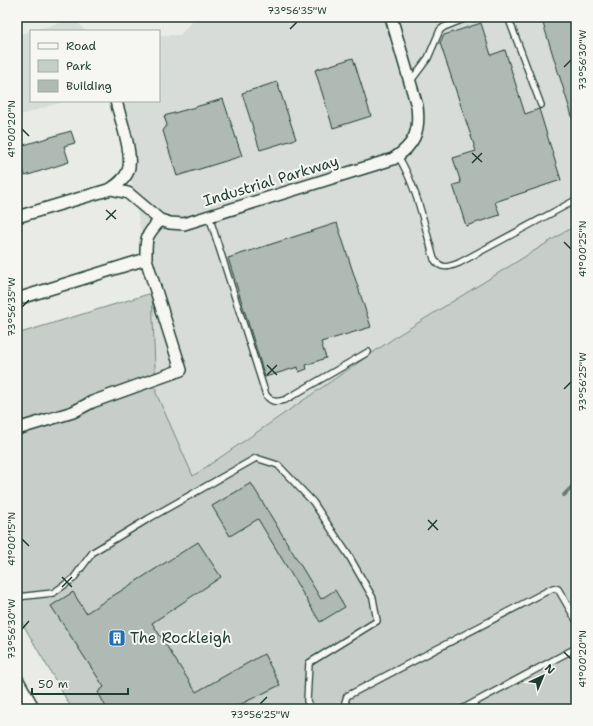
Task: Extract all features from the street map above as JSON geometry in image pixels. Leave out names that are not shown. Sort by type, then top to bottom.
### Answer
[{"type":"street","name":"Industrial Parkway","points":[[111,189],[128,193],[160,220],[170,224],[184,224],[393,159],[398,156],[416,134],[419,121],[417,106],[391,17]]},
{"type":"street","points":[[17,217],[111,189],[121,182],[128,171],[130,157],[116,102]]},
{"type":"street","points":[[17,429],[73,412],[92,402],[181,370],[146,259],[146,243],[148,234],[160,220]]},
{"type":"street","points":[[17,299],[146,259]]},
{"type":"street","points":[[17,680],[33,709]]},
{"type":"lane","points":[[410,82],[428,58],[440,30],[469,17]]},
{"type":"lane","points":[[508,17],[541,105]]},
{"type":"lane","points":[[398,156],[406,170],[414,191],[434,259],[437,264],[442,266],[449,267],[574,201]]},
{"type":"lane","points":[[210,216],[266,395],[269,400],[275,402],[285,400],[368,352]]},
{"type":"lane","points":[[17,597],[53,593],[73,579],[93,552],[256,458],[278,465],[312,502],[349,556],[373,598],[377,621],[309,663],[306,701],[312,709]]},
{"type":"lane","points":[[350,709],[345,702],[347,696],[552,588],[558,589],[576,620]]},
{"type":"lane","points":[[462,709],[576,648]]},
{"type":"shaded area","points":[[195,17],[576,17],[576,225],[400,334],[192,476],[156,393],[152,293],[117,102],[160,102],[160,35],[180,35]]},
{"type":"shaded area","points":[[75,18],[84,30],[34,30]]},
{"type":"shaded area","points":[[30,31],[30,102],[63,102],[17,116],[17,35]]},
{"type":"green space","points":[[576,225],[576,709],[72,709],[17,614],[17,334],[152,293],[156,393],[193,476],[400,334]]},
{"type":"building","points":[[541,17],[576,17],[576,129]]},
{"type":"building","points":[[481,23],[491,55],[505,50],[525,114],[539,109],[561,180],[495,202],[500,215],[466,226],[453,185],[461,183],[453,158],[476,151],[440,43],[444,35]]},
{"type":"building","points":[[353,58],[371,116],[333,128],[315,70]]},
{"type":"building","points":[[277,82],[296,139],[260,150],[242,93]]},
{"type":"building","points":[[223,99],[242,156],[177,176],[163,131],[167,125],[164,116]]},
{"type":"building","points":[[71,131],[75,143],[64,146],[69,162],[25,176],[17,147]]},
{"type":"building","points":[[337,223],[371,327],[321,342],[326,358],[306,365],[307,369],[299,372],[298,367],[265,377],[228,258]]},
{"type":"building","points":[[251,483],[321,599],[335,590],[345,607],[320,622],[258,519],[230,536],[212,506]]},
{"type":"building","name":"The Rockleigh","points":[[198,542],[221,577],[152,623],[196,692],[264,654],[280,685],[231,709],[107,709],[98,692],[104,687],[51,606],[73,592],[86,613]]},
{"type":"waterway","points":[[564,495],[576,483]]},
{"type":"place","name":"The Rockleigh","points":[[117,638]]}]
